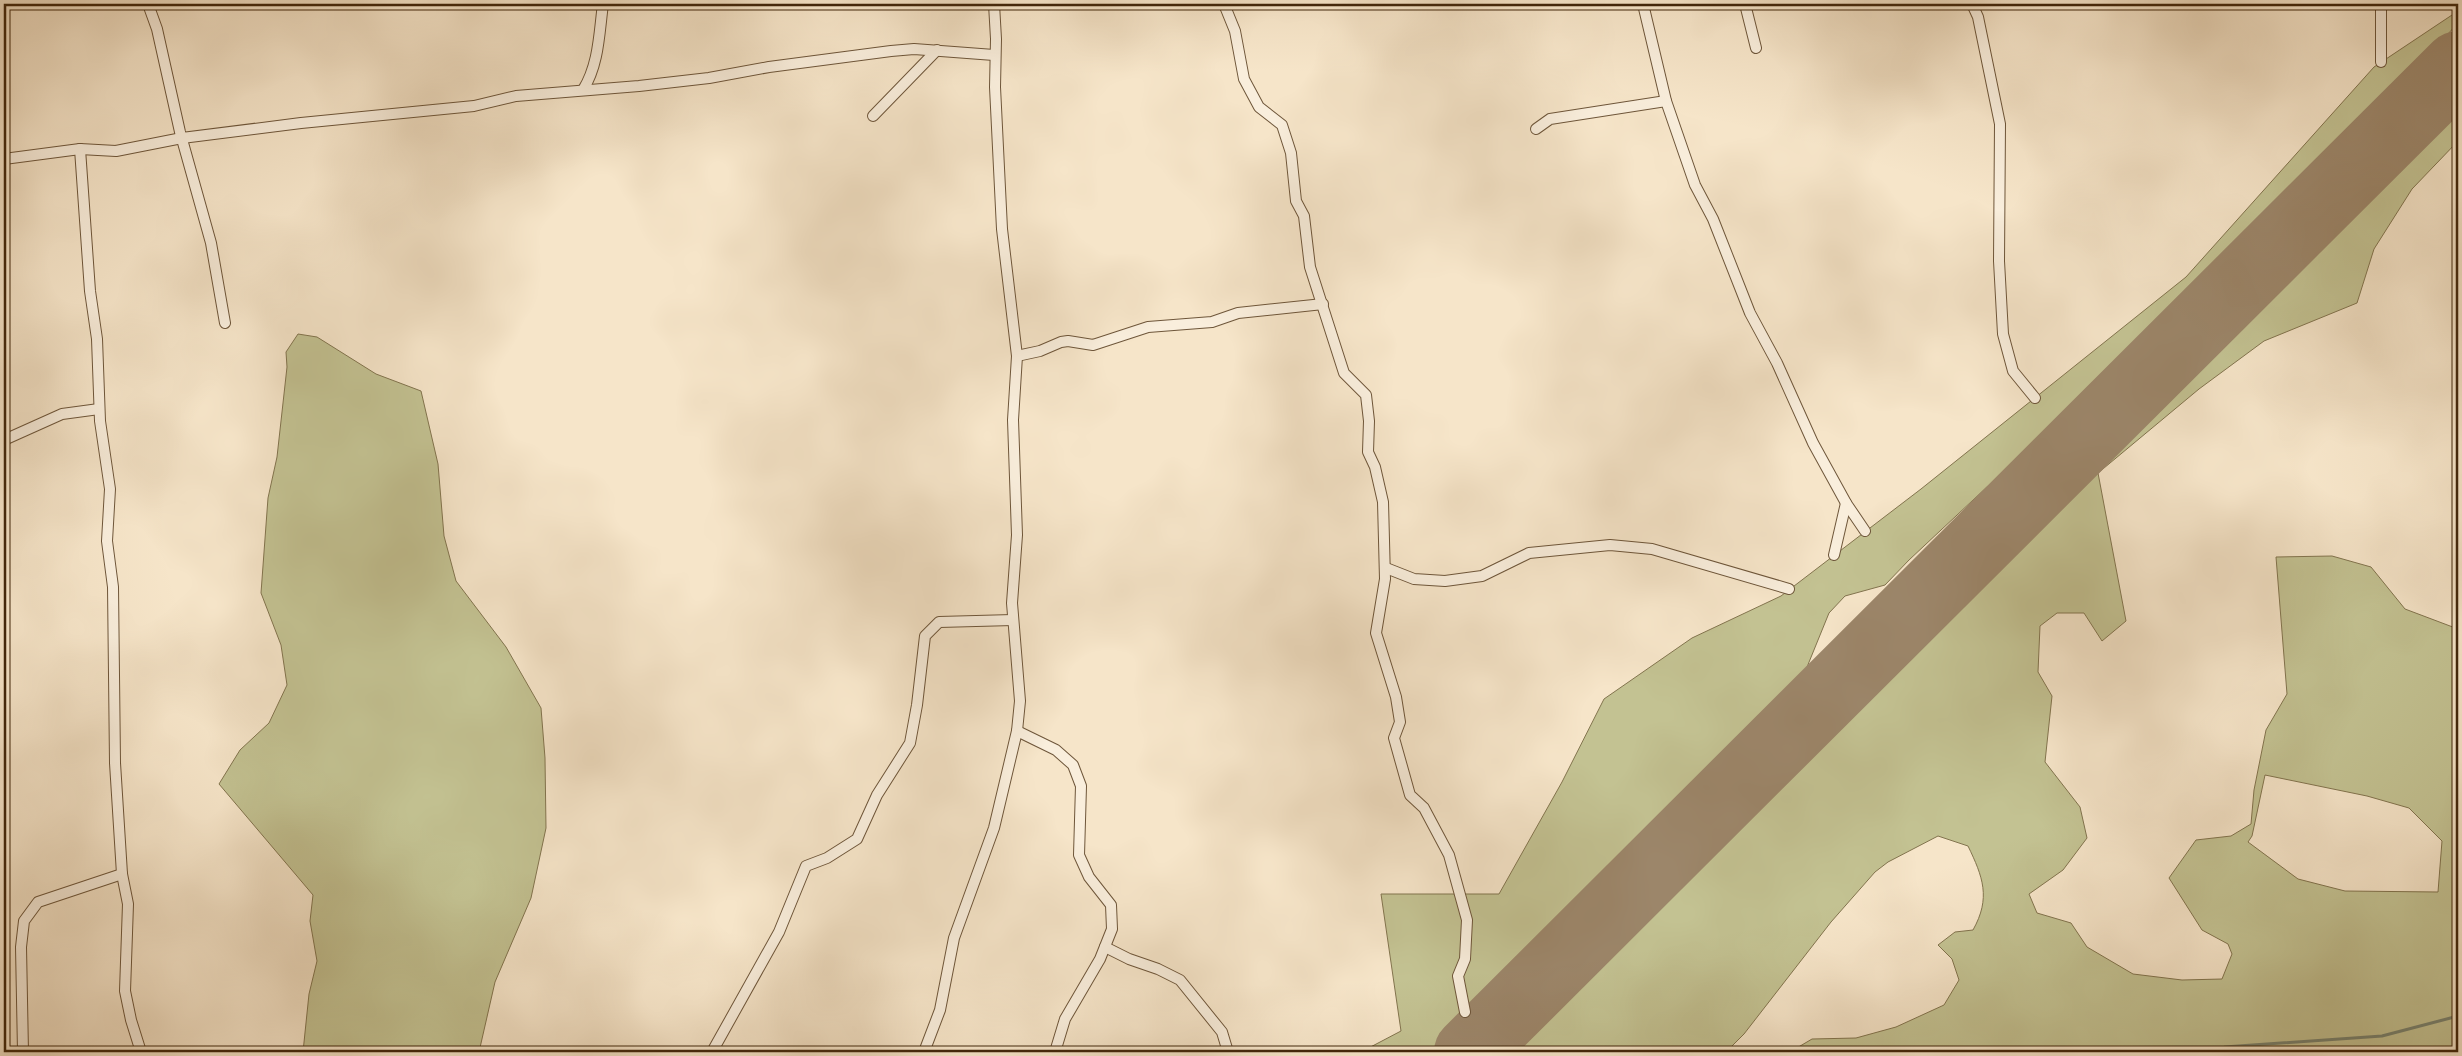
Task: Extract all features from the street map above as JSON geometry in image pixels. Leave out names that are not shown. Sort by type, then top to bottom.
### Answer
[{"type":"street","points":[[148,4],[157,29],[182,138],[211,243],[225,323]]},
{"type":"street","points":[[584,90],[591,77],[596,58],[603,4]]},
{"type":"street","points":[[924,1052],[940,1010],[954,938],[994,828],[1017,731],[1020,701],[1012,602],[1017,535],[1013,388],[1017,356],[1002,229],[994,55],[996,39],[994,4]]},
{"type":"street","points":[[1224,4],[1235,31],[1244,79],[1259,107],[1282,125],[1291,153],[1296,201],[1304,216],[1310,267],[1344,373],[1366,395],[1369,421],[1368,452],[1375,467],[1384,502],[1386,568],[1376,633],[1396,697],[1400,722],[1394,738],[1410,794],[1424,808],[1449,855],[1467,920],[1465,960],[1458,976],[1465,1012]]},
{"type":"street","points":[[1643,4],[1666,101],[1695,185],[1713,219],[1750,312],[1777,363],[1813,443],[1846,503],[1865,532]]},
{"type":"street","points":[[1745,4],[1756,48]]},
{"type":"street","points":[[1972,4],[1978,17],[2000,124],[1999,261],[2003,334],[2013,371],[2034,398]]},
{"type":"street","points":[[2381,4],[2382,62]]},
{"type":"street","points":[[4,159],[80,150],[116,151],[182,138],[301,123],[474,106],[516,96],[709,78],[769,67],[882,52],[914,49],[994,55]]},
{"type":"street","points":[[873,116],[937,50]]},
{"type":"street","points":[[1536,129],[1550,119],[1666,101]]},
{"type":"street","points":[[80,150],[89,281],[97,339],[99,409],[110,489],[107,541],[112,587],[115,763],[122,874],[128,904],[126,992],[131,1020],[141,1052]]},
{"type":"street","points":[[1017,356],[1040,351],[1068,341],[1093,345],[1148,327],[1212,322],[1238,313],[1323,304]]},
{"type":"street","points":[[4,440],[62,414],[99,409]]},
{"type":"street","points":[[1834,555],[1846,503]]},
{"type":"street","points":[[1386,568],[1414,579],[1445,581],[1482,576],[1529,553],[1610,545],[1661,551],[1789,589]]},
{"type":"street","points":[[712,1052],[779,932],[806,866],[827,858],[857,838],[876,795],[910,743],[917,705],[925,636],[939,622],[1013,620]]},
{"type":"street","points":[[1017,731],[1056,750],[1073,765],[1079,779],[1082,802],[1079,818],[1080,855],[1089,877],[1111,905],[1112,929],[1105,947],[1065,1020],[1055,1052]]},
{"type":"street","points":[[23,1052],[21,947],[24,921],[38,902],[122,874]]},
{"type":"street","points":[[1105,947],[1129,959],[1158,968],[1180,980],[1222,1032],[1228,1052]]},
{"type":"shaded area","points":[[2458,11],[2458,23],[2423,61],[2067,412],[1909,560],[1885,585],[1845,596],[1829,613],[1805,672],[1785,698],[1430,1052],[1361,1052],[1401,1031],[1381,894],[1499,894],[1562,782],[1604,699],[1692,638],[1781,596],[1921,489],[2186,277],[2374,67]]},
{"type":"shaded area","points":[[2458,97],[2458,141],[2412,189],[2374,249],[2357,303],[2264,341],[2199,389],[2098,473],[2126,621],[2102,641],[2084,613],[2057,613],[2040,626],[2038,672],[2052,696],[2045,762],[2080,807],[2087,838],[2063,870],[2029,894],[2037,913],[2071,923],[2087,947],[2133,974],[2182,980],[2222,979],[2232,954],[2228,944],[2202,930],[2169,878],[2196,840],[2231,836],[2251,824],[2254,790],[2266,730],[2287,694],[2276,557],[2332,556],[2371,567],[2405,609],[2458,629],[2458,1052],[1790,1052],[1812,1039],[1856,1038],[1896,1027],[1944,1005],[1959,980],[1952,959],[1938,945],[1955,932],[1973,930],[1982,908],[1983,888],[1978,868],[1968,846],[1938,836],[1888,862],[1875,872],[1831,922],[1744,1034],[1731,1047],[1721,1052],[1490,1052],[1926,617],[2175,378]],"holes":[[[2265,775],[2367,796],[2409,808],[2442,841],[2438,892],[2345,891],[2298,879],[2248,842],[2252,836]]]},
{"type":"shaded area","points":[[298,334],[317,337],[376,374],[421,391],[438,464],[444,536],[456,581],[506,647],[541,708],[545,758],[546,828],[531,898],[495,982],[479,1052],[303,1052],[309,994],[317,961],[310,921],[313,895],[219,784],[240,750],[269,723],[287,685],[281,645],[261,593],[268,498],[277,457],[287,367],[286,352]]},
{"type":"waterway","points":[[2016,1052],[2025,1048],[2224,1047],[2382,1036],[2458,1016]]},
{"type":"runway","points":[[1469,1052],[2458,66]]}]
